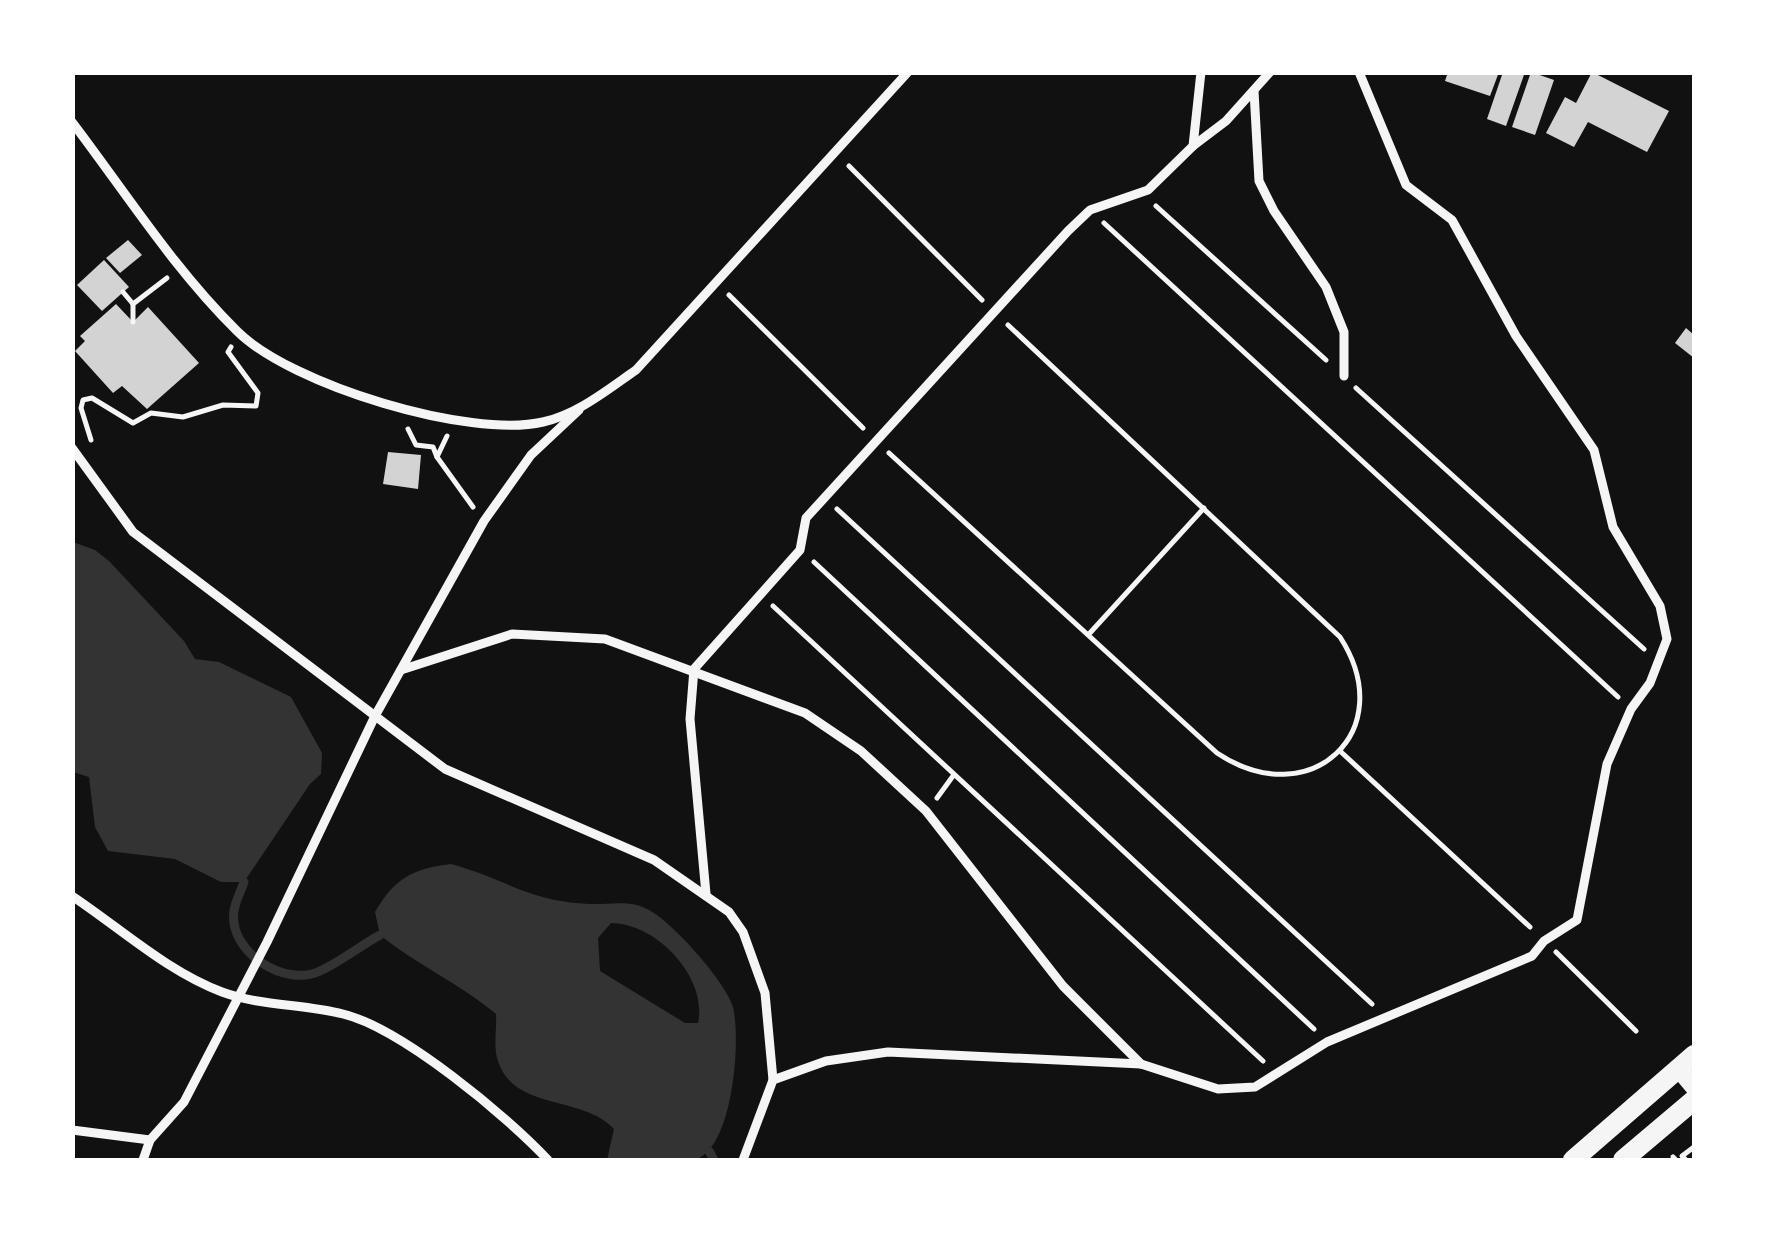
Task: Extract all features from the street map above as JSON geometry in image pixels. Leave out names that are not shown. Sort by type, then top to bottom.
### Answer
[{"type":"main road","points":[[1573,1160],[1686,1062]]},
{"type":"main road","points":[[1623,1160],[1694,1100]]},
{"type":"street","points":[[142,1160],[150,1140],[184,1102],[268,942],[375,716],[484,521],[530,455],[585,405],[636,370],[908,72]]},
{"type":"street","points":[[1193,146],[1201,72]]},
{"type":"street","points":[[706,894],[690,719],[694,669],[800,550],[806,518],[1090,210],[1148,190],[1270,72]]},
{"type":"street","points":[[774,1080],[826,1061],[888,1052],[1141,1064],[1218,1089],[1255,1087],[1327,1042],[1532,956],[1544,941],[1577,920],[1606,764],[1631,709],[1650,683],[1668,639],[1660,606],[1612,527],[1594,450],[1516,336],[1452,220],[1406,185],[1359,72]]},
{"type":"street","points":[[1254,91],[1259,181],[1274,212],[1326,288],[1344,332],[1344,376]]},
{"type":"street","points":[[72,122],[182,268],[240,334],[316,380],[380,401],[494,428],[545,422],[585,405]]},
{"type":"street","points":[[72,448],[133,532],[445,768],[654,860],[729,912],[743,932],[766,994],[774,1080],[742,1160]]},
{"type":"street","points":[[401,670],[512,634],[605,639],[694,669],[805,714],[861,751],[926,811],[1063,986],[1141,1064]]},
{"type":"street","points":[[72,896],[186,974],[238,996],[345,1014],[376,1026],[522,1132],[548,1160]]},
{"type":"street","points":[[1686,1062],[1694,1087]]},
{"type":"street","points":[[72,1130],[150,1140]]},
{"type":"path","points":[[716,282],[876,441],[1217,753],[1242,770],[1263,776],[1303,773],[1339,750],[1358,716],[1360,678],[1354,658],[1340,637],[994,312],[836,153]]},
{"type":"path","points":[[1148,190],[1155,205],[1645,650],[1662,656]]},
{"type":"path","points":[[1090,210],[1631,709]]},
{"type":"path","points":[[133,304],[182,268]]},
{"type":"path","points":[[123,292],[133,304],[132,322]]},
{"type":"path","points":[[94,478],[101,472],[81,408],[83,400],[101,400],[133,423],[151,413],[183,417],[223,405],[256,406],[258,393],[228,352],[240,334]]},
{"type":"path","points":[[437,457],[484,521]]},
{"type":"path","points":[[825,497],[1385,1016]]},
{"type":"path","points":[[1089,634],[1204,508]]},
{"type":"path","points":[[800,550],[1327,1042]]},
{"type":"path","points":[[760,594],[1276,1074]]},
{"type":"path","points":[[1339,750],[1636,1030]]},
{"type":"path","points":[[1686,1160],[1682,1156],[1694,1148]]},
{"type":"shaded area","points":[[73,542],[95,550],[109,561],[184,641],[195,659],[219,662],[291,697],[322,753],[321,774],[310,784],[244,882],[221,882],[175,859],[108,851],[95,827],[89,777],[73,772]]},
{"type":"shaded area","points":[[451,864],[549,899],[642,907],[684,939],[709,968],[733,1007],[736,1043],[732,1089],[720,1132],[711,1148],[691,1161],[607,1160],[614,1129],[601,1118],[534,1096],[506,1077],[495,1044],[496,1014],[380,935],[375,912],[390,891],[415,872]],"holes":[[[611,923],[628,925],[661,943],[687,971],[699,1005],[698,1023],[685,1023],[600,971],[598,938]]]},
{"type":"building","points":[[1448,72],[1499,72],[1490,96],[1445,81]]},
{"type":"building","points":[[1503,72],[1525,72],[1506,126],[1487,119]]},
{"type":"building","points":[[1531,72],[1554,80],[1535,135],[1512,127]]},
{"type":"building","points":[[1592,72],[1669,111],[1647,152],[1588,122],[1574,147],[1546,133],[1565,97],[1576,103]]},
{"type":"building","points":[[128,240],[142,255],[120,273],[106,258]]},
{"type":"building","points":[[104,260],[129,287],[102,311],[77,285]]},
{"type":"building","points":[[116,304],[133,322],[148,307],[199,363],[147,409],[122,386],[113,393],[75,351],[85,341],[80,336]]},
{"type":"building","points":[[1686,328],[1694,335],[1694,358],[1675,343]]},
{"type":"building","points":[[388,452],[421,455],[418,489],[383,484]]},
{"type":"waterway","points":[[244,882],[235,908],[240,940],[262,963],[276,970],[291,975],[320,971],[380,935]]},
{"type":"waterway","points":[[709,1151],[714,1160]]}]
